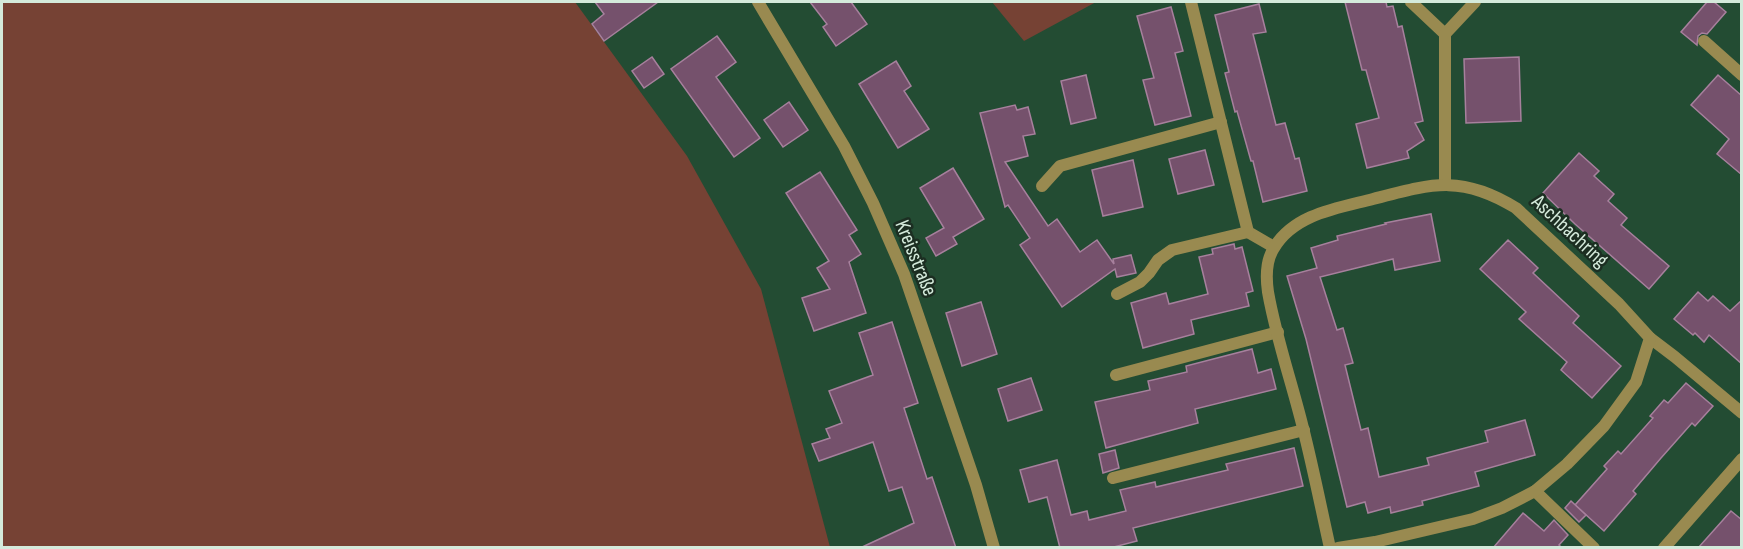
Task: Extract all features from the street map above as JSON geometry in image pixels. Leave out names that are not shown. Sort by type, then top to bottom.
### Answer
[{"type":"street","name":"Kreisstraße","points":[[758,2],[844,146],[873,203],[904,274],[976,485],[994,548]]},
{"type":"street","points":[[1191,2],[1248,232]]},
{"type":"street","points":[[1411,2],[1446,34]]},
{"type":"street","points":[[1445,184],[1446,34],[1475,2]]},
{"type":"street","points":[[1704,41],[1742,75]]},
{"type":"street","points":[[1041,186],[1060,166],[1221,122]]},
{"type":"street","name":"Aschbachring","points":[[1274,247],[1292,227],[1317,214],[1424,186],[1445,184],[1496,195],[1516,208],[1619,304],[1650,338],[1742,413]]},
{"type":"street","points":[[1117,294],[1140,282],[1158,260],[1172,250],[1248,232],[1274,247],[1268,263],[1268,290],[1304,430],[1330,548]]},
{"type":"street","points":[[1116,375],[1278,332]]},
{"type":"street","points":[[1338,548],[1375,542],[1473,519],[1502,508],[1535,491],[1567,464],[1604,426],[1636,382],[1650,338]]},
{"type":"street","points":[[1113,478],[1304,430]]},
{"type":"street","points":[[1664,548],[1742,459]]},
{"type":"street","points":[[1535,491],[1594,548]]},
{"type":"shaded area","points":[[2,2],[575,2],[687,156],[761,289],[830,547],[2,547]]},
{"type":"shaded area","points":[[992,2],[1096,2],[1024,41]]},
{"type":"building","points":[[595,2],[658,2],[604,41],[592,24],[604,14]]},
{"type":"building","points":[[810,2],[851,2],[867,24],[836,46],[823,27],[827,24]]},
{"type":"building","points":[[1345,2],[1386,2],[1387,7],[1393,6],[1398,27],[1402,26],[1423,121],[1415,123],[1424,140],[1407,151],[1409,158],[1367,168],[1356,124],[1379,118],[1366,70],[1362,70]]},
{"type":"building","points":[[1707,2],[1714,2],[1726,12],[1707,34],[1702,33],[1698,36],[1697,45],[1681,32]]},
{"type":"building","points":[[1259,4],[1266,32],[1253,34],[1276,125],[1285,123],[1295,159],[1299,158],[1307,191],[1263,202],[1253,161],[1251,161],[1237,111],[1235,112],[1225,73],[1229,72],[1215,15]]},
{"type":"building","points":[[1171,7],[1183,51],[1175,53],[1191,116],[1155,125],[1143,80],[1154,78],[1137,16]]},
{"type":"building","points":[[717,36],[736,62],[716,77],[760,138],[734,157],[671,69]]},
{"type":"building","points":[[652,57],[664,74],[644,88],[632,71]]},
{"type":"building","points":[[1519,57],[1521,121],[1466,123],[1464,59]]},
{"type":"building","points":[[896,61],[911,86],[904,91],[929,129],[898,148],[859,84]]},
{"type":"building","points":[[1086,75],[1096,118],[1071,124],[1061,81]]},
{"type":"building","points":[[1718,75],[1742,96],[1742,175],[1717,154],[1729,139],[1691,105]]},
{"type":"building","points":[[789,102],[808,130],[783,147],[764,120]]},
{"type":"building","points":[[1015,105],[1017,110],[1028,107],[1035,134],[1023,136],[1028,156],[1005,162],[1048,226],[1057,219],[1080,252],[1097,240],[1114,264],[1113,259],[1131,255],[1136,273],[1117,277],[1115,269],[1062,307],[1020,245],[1030,238],[1008,205],[1005,207],[980,113]]},
{"type":"building","points":[[1205,150],[1214,185],[1178,194],[1169,159]]},
{"type":"building","points":[[1579,153],[1599,171],[1594,176],[1614,194],[1608,201],[1627,218],[1621,225],[1669,266],[1649,289],[1543,193]]},
{"type":"building","points":[[1133,160],[1143,207],[1103,216],[1092,170]]},
{"type":"building","points":[[953,168],[984,219],[953,237],[957,244],[936,256],[926,238],[944,228],[920,188]]},
{"type":"building","points":[[820,172],[857,230],[849,235],[861,254],[849,262],[866,313],[814,331],[802,298],[830,289],[817,268],[829,261],[786,193]]},
{"type":"building","points":[[1431,214],[1440,261],[1395,270],[1393,259],[1320,277],[1337,330],[1343,328],[1353,363],[1345,365],[1361,430],[1368,428],[1379,477],[1429,465],[1427,458],[1488,442],[1485,431],[1525,420],[1535,455],[1475,472],[1479,486],[1422,501],[1423,505],[1391,513],[1390,507],[1368,513],[1365,502],[1347,507],[1306,339],[1287,276],[1317,268],[1311,248],[1338,240],[1337,236]]},
{"type":"building","points":[[1508,240],[1538,268],[1533,273],[1579,316],[1573,323],[1621,366],[1592,398],[1561,370],[1567,362],[1519,319],[1526,312],[1480,269]]},
{"type":"building","points":[[1234,244],[1235,249],[1242,247],[1253,291],[1246,293],[1249,306],[1191,320],[1194,334],[1143,348],[1131,303],[1166,293],[1169,304],[1208,294],[1199,257],[1213,254],[1212,249]]},
{"type":"building","points":[[1698,292],[1708,301],[1713,296],[1730,311],[1742,300],[1742,364],[1709,335],[1704,342],[1674,319]]},
{"type":"building","points":[[981,302],[997,354],[962,366],[946,313]]},
{"type":"building","points":[[892,322],[918,403],[904,408],[927,479],[932,477],[956,548],[860,548],[914,523],[902,487],[889,491],[873,442],[819,461],[812,444],[830,438],[826,429],[842,423],[829,391],[873,375],[859,333]]},
{"type":"building","points":[[1252,349],[1258,373],[1271,369],[1276,389],[1195,409],[1198,423],[1106,448],[1095,402],[1150,390],[1148,381],[1187,372],[1186,366]]},
{"type":"building","points":[[1031,378],[1042,410],[1008,421],[998,389]]},
{"type":"building","points":[[1686,383],[1713,406],[1695,426],[1692,423],[1661,458],[1633,491],[1636,494],[1604,531],[1575,505],[1607,469],[1604,466],[1618,451],[1621,454],[1653,418],[1650,416],[1664,400],[1668,403]]},
{"type":"building","points":[[1294,448],[1303,486],[1133,528],[1137,541],[1110,548],[1060,548],[1047,497],[1029,502],[1020,470],[1057,460],[1071,515],[1087,511],[1089,520],[1126,511],[1120,490],[1155,482],[1156,487],[1228,470],[1226,464]]},
{"type":"building","points":[[1115,450],[1119,468],[1103,473],[1099,454]]},
{"type":"building","points":[[1571,501],[1586,515],[1579,522],[1565,508]]},
{"type":"building","points":[[1731,511],[1742,520],[1742,548],[1698,548]]},
{"type":"building","points":[[1523,513],[1544,531],[1554,520],[1568,535],[1559,545],[1562,548],[1493,548]]}]
